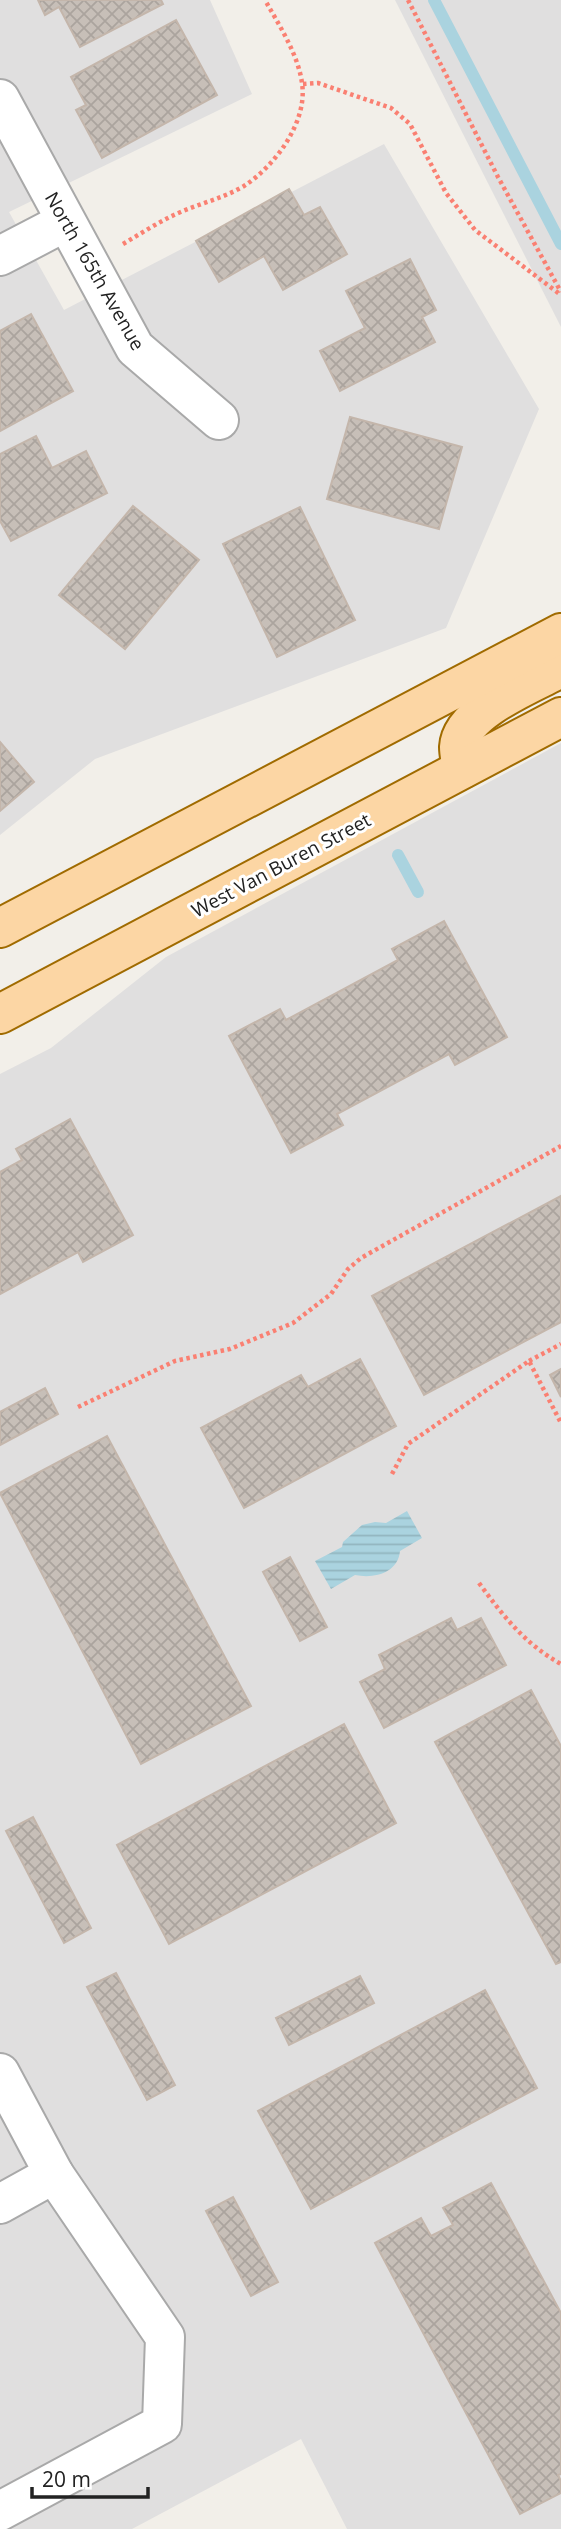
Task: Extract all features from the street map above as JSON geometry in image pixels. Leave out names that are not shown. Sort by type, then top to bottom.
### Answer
[{"type":"main road","points":[[0,928],[561,633]]},
{"type":"main road","points":[[462,769],[459,745],[470,722],[491,705],[561,668]]},
{"type":"main road","name":"West Van Buren Street","points":[[0,1014],[561,716]]},
{"type":"street","name":"North 165th Avenue","points":[[0,99],[135,348],[219,419]]},
{"type":"street","points":[[0,256],[65,222]]},
{"type":"street","points":[[0,2073],[54,2174],[165,2337],[162,2424],[0,2511]]},
{"type":"street","points":[[0,2204],[54,2174]]},
{"type":"path","points":[[88,263],[176,214],[244,186],[280,151],[301,110],[303,84],[297,63],[265,0]]},
{"type":"path","points":[[408,0],[561,294]]},
{"type":"path","points":[[303,84],[318,83],[391,108],[410,124],[446,194],[475,230],[561,294]]},
{"type":"path","points":[[78,1407],[175,1361],[230,1349],[293,1323],[331,1294],[348,1269],[361,1258],[561,1146]]},
{"type":"path","points":[[392,1474],[408,1444],[529,1361],[561,1343]]},
{"type":"path","points":[[529,1361],[561,1423]]},
{"type":"path","points":[[479,1583],[505,1620],[529,1644],[561,1664]]},
{"type":"shaded area","points":[[0,0],[210,0],[252,94],[9,212],[64,310],[384,144],[539,409],[446,628],[95,759],[0,835]]},
{"type":"shaded area","points":[[395,0],[561,0],[561,327]]},
{"type":"shaded area","points":[[561,743],[561,2529],[347,2529],[301,2439],[132,2529],[0,2529],[0,1074],[51,1048],[166,957]]},
{"type":"water","points":[[407,1511],[422,1538],[400,1551],[395,1565],[384,1573],[355,1575],[331,1589],[315,1561],[342,1547],[343,1542],[362,1525],[386,1523]]},
{"type":"building","points":[[38,0],[161,0],[163,4],[80,47],[59,7],[45,15]]},
{"type":"building","points":[[176,20],[217,95],[102,158],[76,110],[86,105],[71,77]]},
{"type":"building","points":[[289,189],[304,215],[320,207],[347,254],[283,290],[264,256],[219,282],[196,241]]},
{"type":"building","points":[[410,259],[436,310],[422,317],[435,342],[340,391],[320,351],[365,328],[346,291]]},
{"type":"building","points":[[31,314],[73,391],[0,431],[0,331]]},
{"type":"building","points":[[350,417],[462,447],[439,529],[327,499]]},
{"type":"building","points":[[36,436],[52,468],[86,451],[107,493],[11,541],[0,521],[0,454]]},
{"type":"building","points":[[133,506],[199,560],[125,649],[59,595]]},
{"type":"building","points":[[300,507],[355,620],[277,657],[223,544]]},
{"type":"building","points":[[0,742],[34,782],[0,811]]},
{"type":"building","points":[[444,921],[507,1037],[455,1065],[449,1054],[337,1114],[343,1125],[291,1153],[229,1036],[280,1009],[286,1020],[398,960],[392,949]]},
{"type":"building","points":[[70,1119],[133,1235],[83,1262],[78,1252],[0,1294],[0,1172],[22,1160],[16,1149]]},
{"type":"building","points":[[561,1196],[561,1322],[424,1395],[372,1296]]},
{"type":"building","points":[[360,1359],[396,1426],[244,1508],[201,1428],[301,1375],[308,1387]]},
{"type":"building","points":[[561,1369],[561,1397],[550,1375]]},
{"type":"building","points":[[45,1388],[58,1414],[0,1445],[0,1412]]},
{"type":"building","points":[[107,1436],[251,1706],[141,1764],[0,1493]]},
{"type":"building","points":[[290,1557],[327,1627],[300,1641],[263,1572]]},
{"type":"building","points":[[451,1618],[457,1630],[481,1618],[506,1665],[384,1728],[360,1682],[385,1669],[379,1655]]},
{"type":"building","points":[[531,1690],[561,1746],[561,1962],[556,1964],[435,1742]]},
{"type":"building","points":[[344,1724],[396,1823],[169,1944],[117,1845]]},
{"type":"building","points":[[33,1817],[91,1928],[64,1943],[6,1831]]},
{"type":"building","points":[[116,1973],[175,2085],[147,2100],[87,1987]]},
{"type":"building","points":[[360,1976],[374,2003],[289,2045],[276,2018]]},
{"type":"building","points":[[485,1990],[537,2088],[311,2209],[258,2111]]},
{"type":"building","points":[[491,2183],[561,2313],[561,2474],[558,2475],[561,2493],[520,2514],[375,2243],[421,2218],[431,2236],[453,2225],[443,2208]]},
{"type":"building","points":[[233,2197],[278,2282],[251,2296],[206,2211]]},
{"type":"waterway","points":[[434,0],[561,244]]},
{"type":"waterway","points":[[398,855],[418,892]]}]
